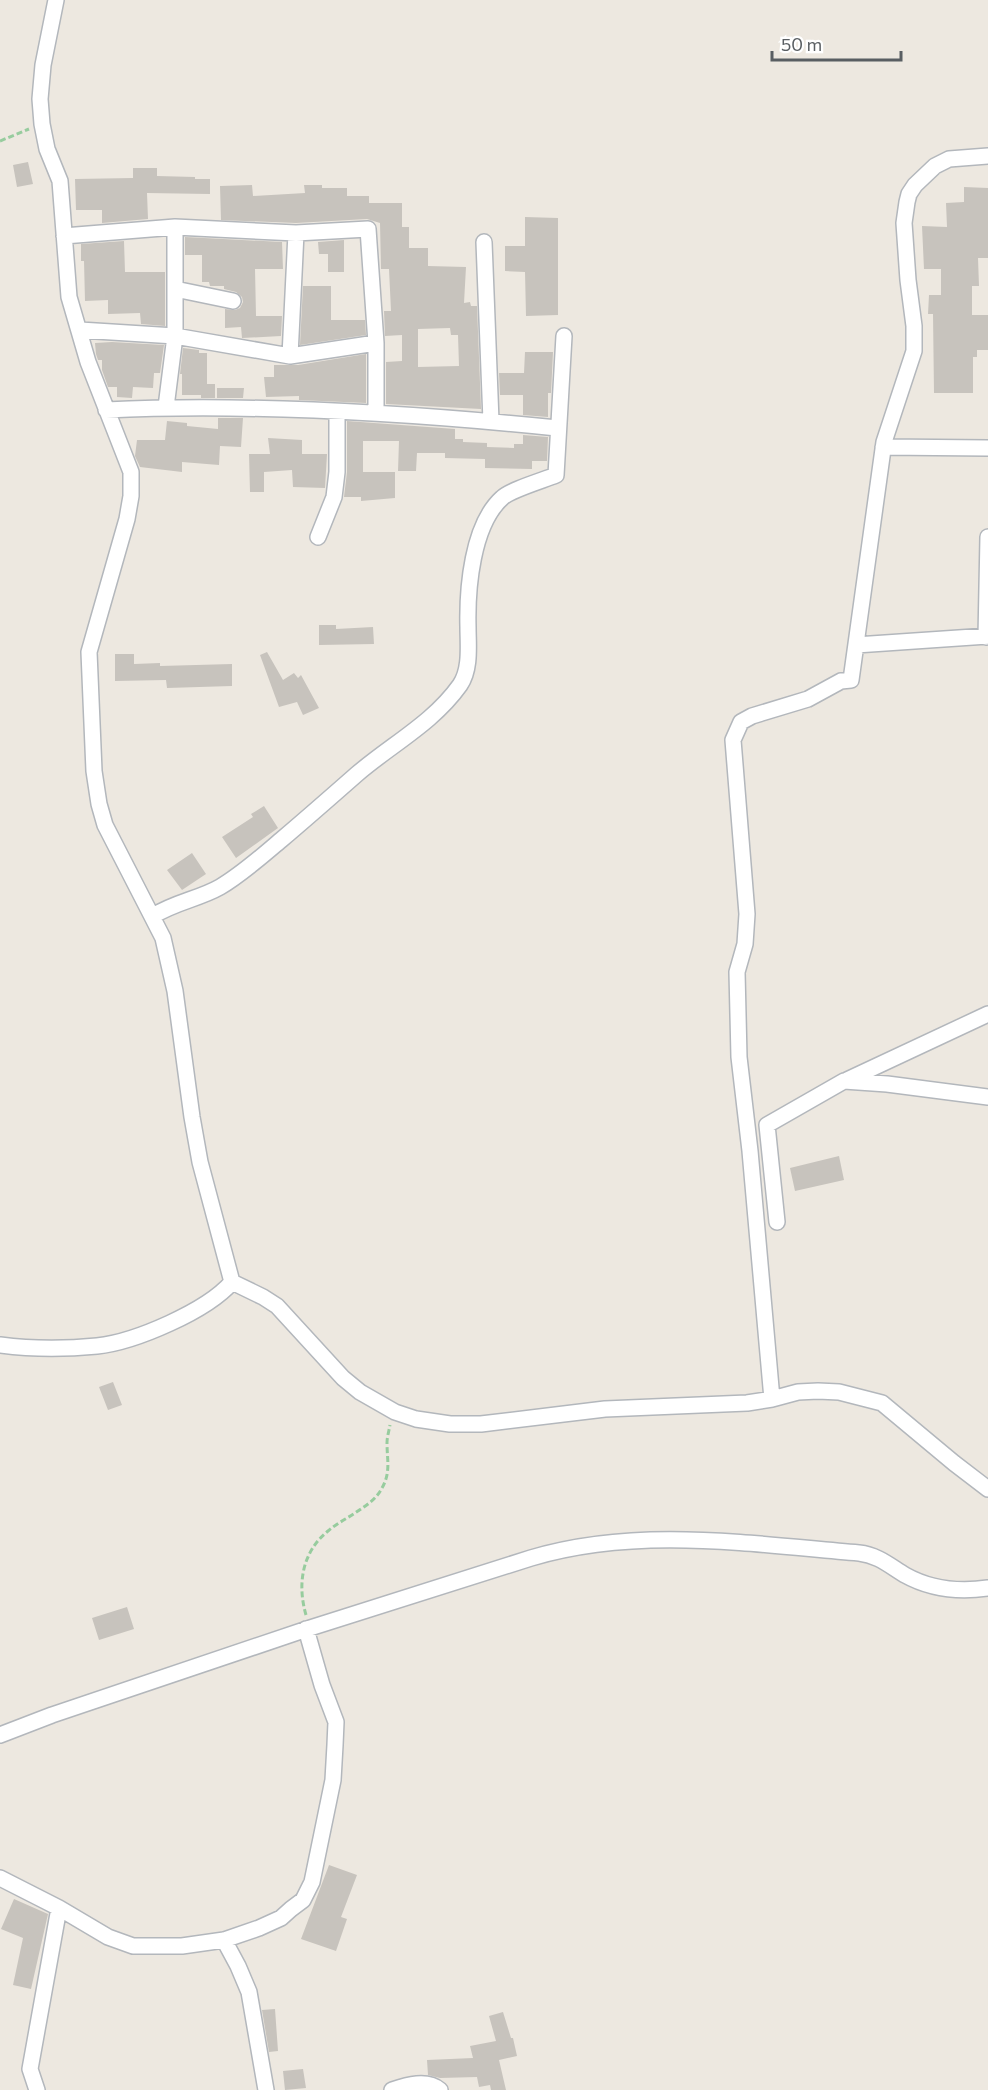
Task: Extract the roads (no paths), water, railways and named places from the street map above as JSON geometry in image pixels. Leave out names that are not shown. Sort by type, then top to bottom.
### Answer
[{"type":"street","points":[[56,0],[43,65],[40,99],[47,149],[60,181],[69,297],[88,362],[131,472],[131,496],[89,652],[94,771],[105,825],[163,938],[175,991],[200,1162],[231,1282]]},
{"type":"street","points":[[772,1399],[750,1151],[739,1057],[737,972],[745,944],[747,914],[733,740],[741,722],[752,716],[808,699],[840,681],[851,680],[887,430],[914,351],[904,211],[909,194],[924,175],[935,166],[949,159],[988,156]]},
{"type":"street","points":[[64,236],[175,228],[296,233],[368,229],[376,344],[376,412]]},
{"type":"street","points":[[166,407],[175,336],[175,228]]},
{"type":"street","points":[[290,356],[296,233]]},
{"type":"street","points":[[484,242],[491,421]]},
{"type":"street","points":[[175,289],[233,301]]},
{"type":"street","points":[[80,330],[175,336],[290,356],[376,344]]},
{"type":"street","points":[[153,916],[168,906],[219,888],[254,863],[359,773],[446,704],[461,684],[467,666],[470,583],[480,531],[503,496],[556,475],[564,336]]},
{"type":"street","points":[[106,410],[166,407],[376,412],[557,428]]},
{"type":"street","points":[[318,537],[334,497],[337,472],[338,412]]},
{"type":"street","points":[[884,447],[988,448]]},
{"type":"street","points":[[856,645],[987,637],[988,537]]},
{"type":"street","points":[[777,1221],[767,1125],[844,1081],[988,1014]]},
{"type":"street","points":[[844,1081],[988,1097]]},
{"type":"street","points":[[231,1282],[277,1306],[343,1378],[360,1392],[395,1412],[429,1422],[481,1424],[605,1409],[747,1403],[798,1392],[818,1390],[839,1392],[882,1403],[988,1489]]},
{"type":"street","points":[[0,1345],[98,1346],[121,1340],[181,1318],[223,1292],[231,1282]]},
{"type":"street","points":[[0,1735],[51,1715],[308,1628],[559,1549],[593,1544],[709,1539],[869,1554],[923,1583],[972,1591],[988,1588]]},
{"type":"street","points":[[0,1878],[59,1908],[108,1937],[133,1946],[182,1946],[224,1940],[281,1918],[303,1900],[312,1882],[333,1780],[336,1722],[322,1686],[308,1628]]},
{"type":"street","points":[[37,2090],[30,2069],[59,1908]]},
{"type":"street","points":[[224,1940],[249,1992],[267,2090]]},
{"type":"street","points":[[392,2090],[421,2084],[436,2086],[440,2090]]}]
